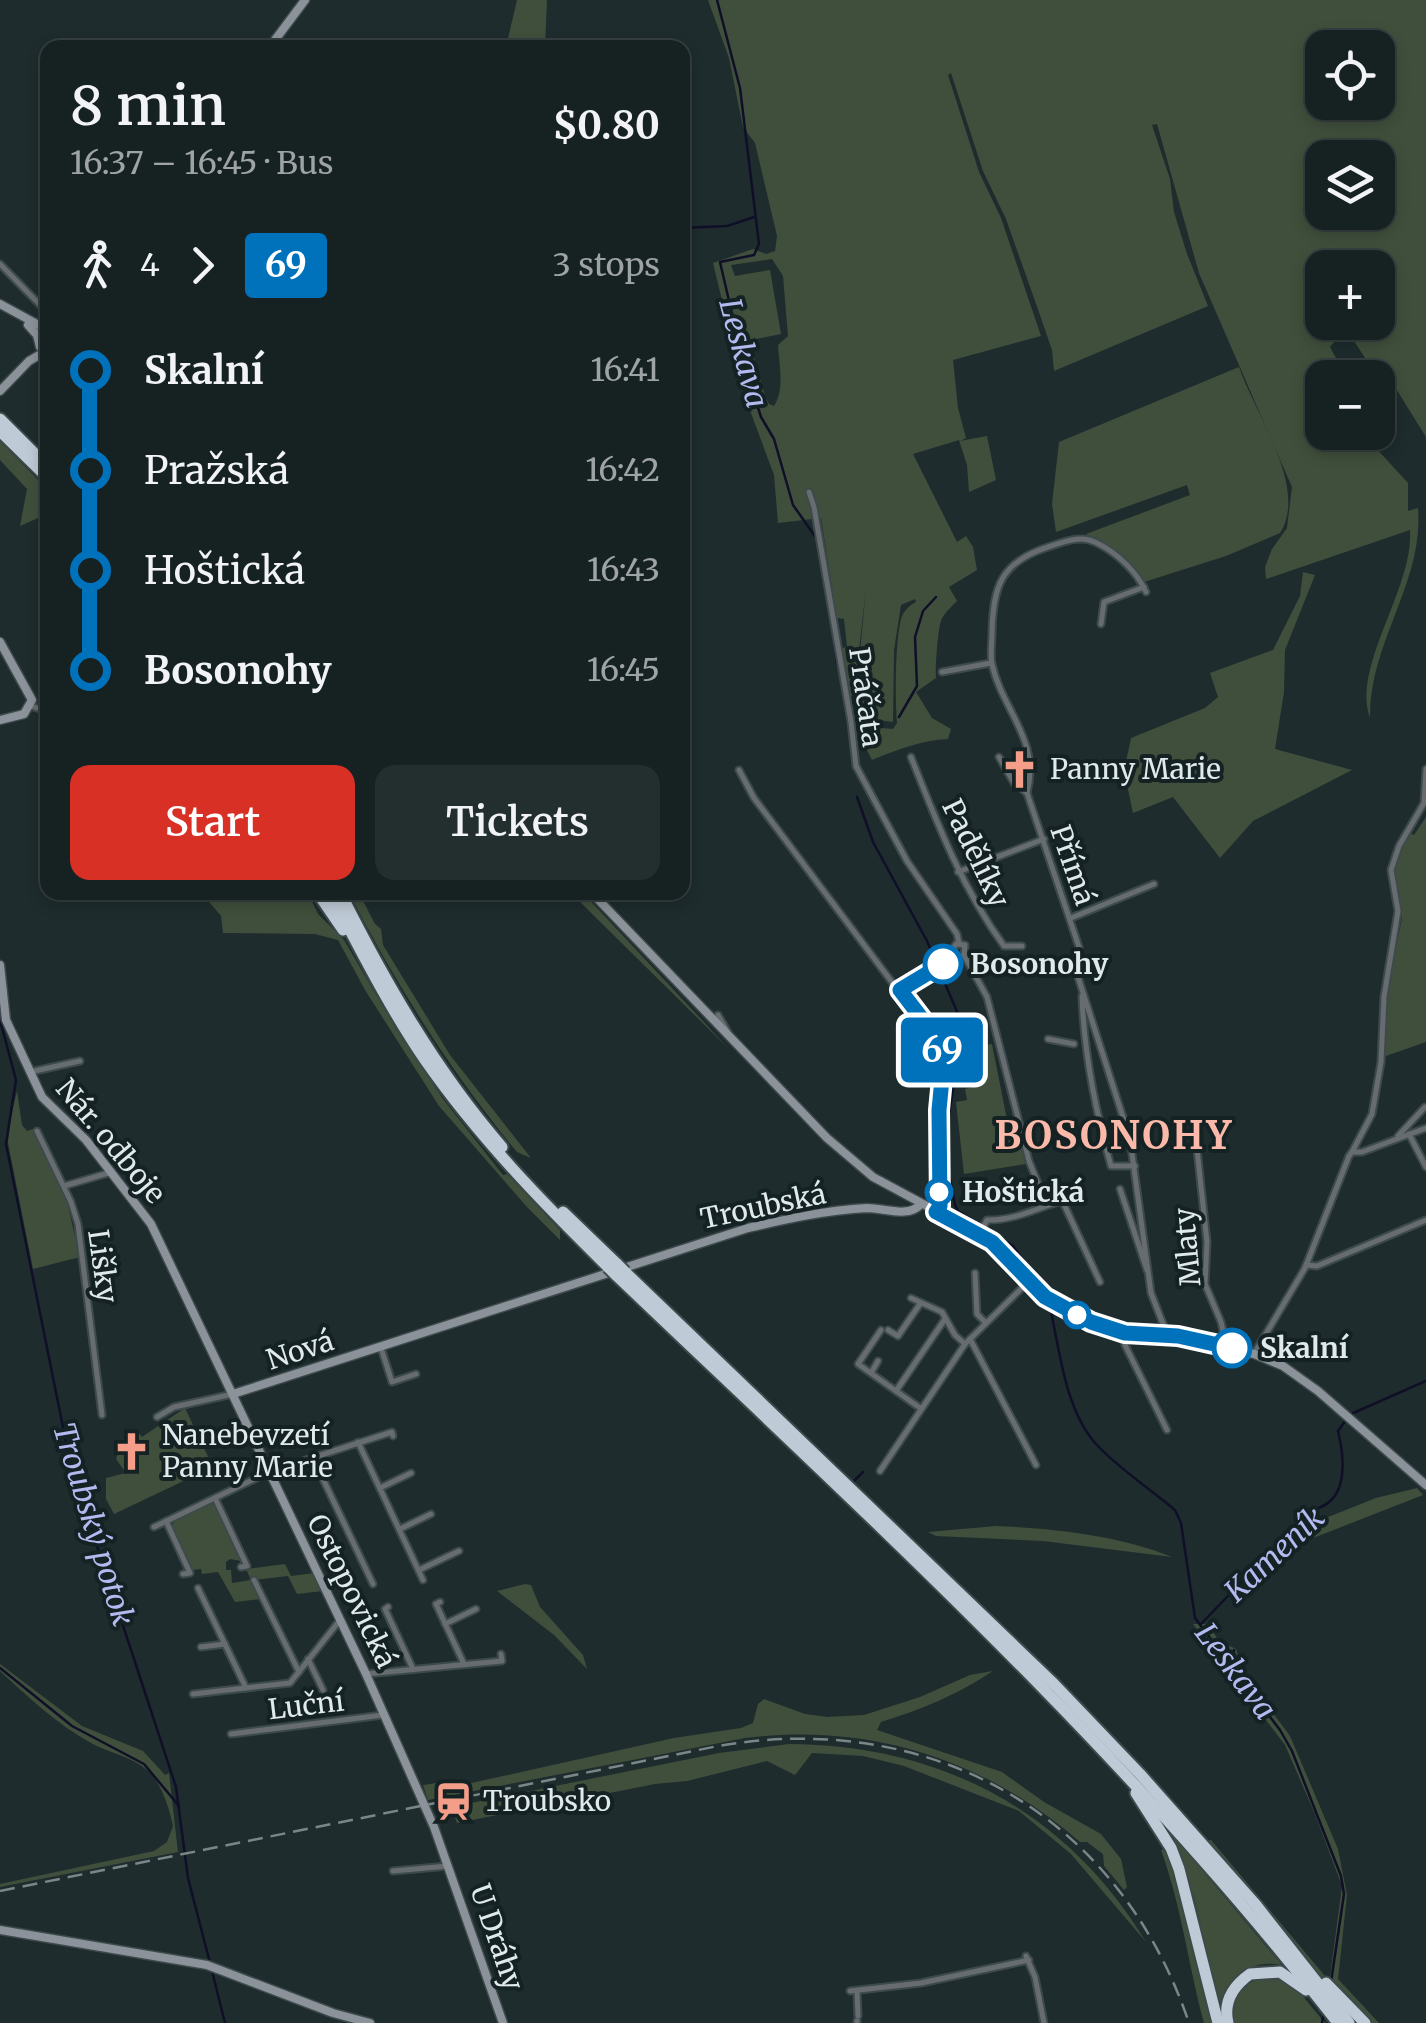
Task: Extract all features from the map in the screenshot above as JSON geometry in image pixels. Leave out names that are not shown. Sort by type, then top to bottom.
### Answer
[{"type":"highway","points":[[0,419],[40,459]]},
{"type":"highway","points":[[0,431],[40,470]]},
{"type":"highway","points":[[322,900],[424,1059],[520,1178],[1054,1684],[1365,2023]]},
{"type":"highway","points":[[334,900],[371,971]]},
{"type":"highway","points":[[344,900],[384,976],[450,1081],[526,1174],[617,1270],[1087,1730],[1194,1847],[1334,2018]]},
{"type":"highway","points":[[1087,1730],[1135,1791],[1171,1848],[1188,1898],[1218,2023]]},
{"type":"highway","points":[[1256,1905],[1349,2023]]},
{"type":"highway","points":[[1228,2023],[1228,2002],[1233,1990],[1250,1974],[1271,1970],[1300,1983],[1334,2018]]},
{"type":"street","points":[[275,40],[304,0]]},
{"type":"street","points":[[0,264],[40,305]]},
{"type":"street","points":[[0,304],[40,327]]},
{"type":"street","points":[[22,318],[40,342]]},
{"type":"street","points":[[0,391],[40,350]]},
{"type":"street","name":"Práčata","points":[[809,492],[852,722],[856,766],[907,861],[957,934],[959,943],[966,946],[964,955],[987,997],[1034,1174],[1046,1203]]},
{"type":"street","points":[[1003,758],[1014,783],[1027,793],[1028,744],[991,663],[993,600],[1007,572],[1024,554],[1078,538],[1094,540],[1117,556],[1145,589],[1104,602],[1101,624]]},
{"type":"street","points":[[0,642],[31,694],[31,706],[24,714],[0,720]]},
{"type":"street","points":[[942,672],[991,663]]},
{"type":"street","points":[[31,706],[40,709]]},
{"type":"street","name":"Padělíky","points":[[910,757],[958,872],[984,918],[1004,946],[1022,946]]},
{"type":"street","points":[[1254,1354],[1306,1266],[1338,1179],[1372,1114],[1398,910],[1391,870],[1424,804],[1426,769]]},
{"type":"street","points":[[739,770],[757,802],[939,1041],[944,1058],[939,1110],[940,1206],[936,1212]]},
{"type":"street","name":"Přímá","points":[[1027,793],[1079,946],[1082,990]]},
{"type":"street","points":[[958,872],[1044,839]]},
{"type":"street","points":[[1070,918],[1154,884]]},
{"type":"street","points":[[599,900],[853,1162],[920,1205],[982,1229],[1045,1297],[1091,1322],[1167,1334],[1254,1354],[1283,1366],[1426,1485]]},
{"type":"street","points":[[955,955],[953,947],[959,943]]},
{"type":"street","points":[[900,990],[955,955],[964,955]]},
{"type":"street","name":"Nár. odboje","points":[[0,965],[2,1007],[8,1029],[30,1072],[50,1108],[86,1140],[151,1224],[233,1394]]},
{"type":"street","points":[[1082,990],[1130,1139],[1151,1294],[1167,1334]]},
{"type":"street","points":[[1082,990],[1080,1042],[1111,1166],[1135,1166]]},
{"type":"street","points":[[718,1015],[730,1037]]},
{"type":"street","points":[[1048,1040],[1100,1039]]},
{"type":"street","points":[[30,1072],[62,1069],[80,1061]]},
{"type":"street","points":[[1396,1138],[1424,1108]]},
{"type":"street","points":[[1352,1152],[1362,1152],[1426,1128]]},
{"type":"street","name":"Lišky","points":[[37,1130],[64,1186],[79,1232],[102,1415]]},
{"type":"street","points":[[1408,1134],[1426,1167]]},
{"type":"street","name":"Mlaty","points":[[1196,1140],[1207,1242],[1206,1284],[1222,1322],[1227,1348]]},
{"type":"street","points":[[64,1186],[112,1172]]},
{"type":"street","points":[[1120,1188],[1148,1273]]},
{"type":"street","points":[[982,1229],[987,1220],[1008,1221],[1046,1203],[1075,1196]]},
{"type":"street","points":[[1062,1200],[1100,1282]]},
{"type":"street","points":[[1124,1202],[1138,1200]]},
{"type":"street","name":"Troubská","points":[[509,1305],[699,1242],[801,1216],[864,1208],[909,1212],[920,1205]]},
{"type":"street","points":[[1306,1266],[1317,1266],[1426,1220]]},
{"type":"street","points":[[1135,1241],[1144,1239]]},
{"type":"street","points":[[976,1273],[977,1314],[986,1324]]},
{"type":"street","points":[[880,1471],[967,1342],[1029,1281]]},
{"type":"street","points":[[911,1298],[936,1307],[954,1335],[967,1342],[1036,1465]]},
{"type":"street","points":[[920,1304],[898,1336],[884,1330],[858,1364],[921,1408]]},
{"type":"street","name":"Nová","points":[[233,1394],[509,1305]]},
{"type":"street","points":[[896,1390],[945,1320]]},
{"type":"street","points":[[1124,1329],[1126,1344],[1168,1430]]},
{"type":"street","points":[[381,1348],[392,1382],[416,1374]]},
{"type":"street","points":[[871,1373],[878,1361]]},
{"type":"street","points":[[157,1417],[174,1406],[233,1394]]},
{"type":"street","name":"Ostopovická","points":[[233,1394],[386,1715],[426,1808]]},
{"type":"street","points":[[154,1527],[270,1472],[392,1432],[393,1436]]},
{"type":"street","points":[[358,1442],[424,1580]]},
{"type":"street","points":[[313,1458],[373,1584]]},
{"type":"street","points":[[380,1488],[412,1473]]},
{"type":"street","points":[[215,1498],[245,1567]]},
{"type":"street","points":[[400,1530],[431,1514]]},
{"type":"street","points":[[166,1521],[190,1573],[183,1574]]},
{"type":"street","points":[[419,1570],[459,1551]]},
{"type":"street","points":[[254,1580],[298,1672]]},
{"type":"street","points":[[198,1588],[246,1688]]},
{"type":"street","points":[[440,1602],[436,1604],[464,1664]]},
{"type":"street","points":[[388,1607],[384,1609],[412,1668]]},
{"type":"street","points":[[445,1624],[476,1610]]},
{"type":"street","points":[[193,1694],[288,1684],[340,1620]]},
{"type":"street","points":[[201,1647],[225,1644]]},
{"type":"street","points":[[366,1674],[502,1660],[501,1654]]},
{"type":"street","points":[[308,1659],[322,1690]]},
{"type":"street","name":"Luční","points":[[231,1734],[386,1715]]},
{"type":"street","name":"U Dráhy","points":[[426,1808],[503,2023]]},
{"type":"street","name":"U Dráhy","points":[[392,1871],[448,1866]]},
{"type":"street","points":[[0,1930],[211,1966],[333,2013],[370,2023]]},
{"type":"street","points":[[857,2020],[854,1991],[922,1984],[1027,1958],[1044,2023]]},
{"type":"green space","points":[[517,0],[547,0],[545,40],[508,40]]},
{"type":"green space","points":[[708,0],[1426,0],[1426,437],[1395,387],[1395,360],[1366,360],[1354,341],[1334,342],[1330,347],[1337,360],[1305,360],[1305,450],[1378,450],[1408,483],[1408,511],[1418,508],[1413,562],[1378,664],[1370,718],[1366,698],[1369,675],[1403,577],[1410,530],[1266,579],[1265,567],[1272,549],[1287,528],[1292,487],[1199,273],[1157,124],[1152,125],[1170,179],[1174,212],[1208,306],[1054,371],[1052,350],[1040,315],[1006,219],[983,171],[951,73],[948,75],[979,172],[1001,218],[1041,336],[953,360],[966,438],[960,441],[987,436],[996,480],[969,492],[967,465],[959,440],[913,454],[957,542],[966,536],[973,547],[977,570],[949,587],[957,601],[940,625],[936,678],[916,692],[932,718],[951,729],[948,739],[919,743],[872,760],[866,748],[867,735],[858,731],[858,726],[893,729],[897,723],[899,630],[904,613],[916,602],[915,599],[901,605],[894,650],[893,722],[854,717],[866,588],[854,695],[850,696],[841,655],[847,647],[844,619],[837,618],[821,518],[778,523],[774,475],[748,405],[745,368],[727,321],[713,263],[753,249],[766,254],[775,251],[777,236],[755,143],[743,127],[729,58]],"holes":[[[772,259],[783,276],[788,336],[778,345],[780,384],[774,406],[769,404],[746,341],[781,334],[770,270],[735,276],[731,265]]]},
{"type":"green space","points":[[1239,367],[1284,473],[1287,515],[1280,533],[1226,556],[1144,582],[1124,558],[1086,534],[1190,495],[1187,485],[1056,532],[1052,504],[1059,442]]},
{"type":"green space","points":[[0,441],[40,482],[40,517],[20,526],[27,489],[0,460]]},
{"type":"green space","points":[[1303,572],[1315,575],[1285,650],[1284,692],[1275,749],[1352,770],[1253,821],[1220,858],[1173,797],[1133,813],[1124,771],[1131,738],[1205,708],[1218,697],[1210,673],[1273,650],[1300,596]]},
{"type":"green space","points":[[1426,817],[1426,1042],[1383,1057],[1386,1000],[1402,918],[1392,875],[1401,846]]},
{"type":"green space","points":[[208,900],[311,900],[318,914],[344,940],[443,1099],[503,1175],[507,1174],[560,1230],[560,1240],[439,1106],[338,940],[315,934],[223,933],[221,916]]},
{"type":"green space","points":[[353,900],[363,900],[381,929],[383,945],[450,1055],[531,1158],[517,1152],[447,1059]]},
{"type":"green space","points":[[578,900],[590,900],[729,1049]]},
{"type":"green space","points":[[992,1044],[1013,1150],[1022,1148],[1026,1164],[964,1174],[956,1102],[967,1100],[965,1089],[974,1087],[968,1048]]},
{"type":"green space","points":[[17,1091],[22,1125],[27,1131],[36,1128],[66,1198],[80,1257],[33,1269],[8,1143]]},
{"type":"green space","points":[[185,1408],[213,1467],[114,1514],[106,1499],[106,1478],[126,1473],[116,1459],[122,1443],[136,1430],[142,1437]]},
{"type":"green space","points":[[1417,1488],[1423,1495],[1303,1542],[1303,1527],[1376,1498]]},
{"type":"green space","points":[[214,1501],[242,1561],[226,1562],[232,1583],[251,1580],[246,1569],[285,1564],[291,1576],[314,1573],[323,1591],[297,1594],[288,1576],[253,1580],[261,1599],[235,1602],[218,1572],[202,1574],[201,1569],[193,1570],[172,1525]]},
{"type":"green space","points":[[996,1526],[1086,1534],[1172,1557],[1043,1541],[936,1536],[928,1532]]},
{"type":"green space","points":[[531,1585],[540,1607],[583,1655],[587,1669],[554,1635],[497,1591]]},
{"type":"green space","points":[[1193,1624],[1208,1624],[1219,1641],[1236,1649],[1244,1674],[1290,1736],[1338,1849],[1347,1895],[1338,1979],[1379,2023],[1369,2023],[1324,1981],[1201,1842],[1211,1840],[1325,1976],[1330,1977],[1342,1886],[1315,1814],[1285,1745]]},
{"type":"green space","points":[[0,1664],[82,1726],[143,1751],[165,1775],[169,1773],[178,1852],[0,1887],[154,1851],[167,1842],[173,1826],[167,1803],[147,1770],[66,1727],[0,1671]]},
{"type":"green space","points":[[993,1671],[939,1701],[881,1722],[877,1730],[1002,1772],[1044,1802],[1101,1834],[1121,1859],[1127,1887],[1124,1890],[1104,1866],[1103,1854],[1006,1789],[924,1753],[881,1742],[837,1736],[745,1738],[428,1800],[423,1785],[457,1780],[458,1786],[674,1738],[741,1728],[753,1723],[758,1704],[764,1699],[805,1714],[864,1715],[970,1675]]},
{"type":"green space","points":[[789,1744],[845,1747],[898,1757],[995,1794],[1038,1822],[1078,1856],[1114,1896],[1146,1942],[1071,1854],[1019,1811],[904,1766],[863,1756],[812,1753],[795,1775],[767,1761],[687,1781],[457,1823],[451,1807],[719,1753]]},
{"type":"green space","points":[[1170,1832],[1282,1965],[1260,1965],[1243,1972],[1219,2005],[1194,1897]]},
{"type":"green space","points":[[1171,1848],[1218,2023],[1204,2023],[1161,1850]]},
{"type":"green space","points":[[1271,1976],[1296,1988],[1325,2023],[1234,2023],[1234,2004],[1241,1990]]},
{"type":"waterway","name":"Leskava","points":[[717,0],[740,88],[759,244],[754,255],[720,262],[739,344],[750,362],[751,386],[761,417],[774,439],[793,505],[817,539]]},
{"type":"waterway","points":[[690,228],[727,226],[754,217]]},
{"type":"waterway","points":[[899,717],[917,686],[915,637],[923,611],[936,597]]},
{"type":"waterway","name":"Leskava","points":[[833,631],[837,664]]},
{"type":"waterway","name":"Leskava","points":[[857,797],[873,842],[927,941],[958,1014],[961,1041],[948,1120],[947,1164],[955,1205],[958,1211],[1013,1246],[1047,1294]]},
{"type":"waterway","name":"Troubský potok","points":[[0,1020],[16,1080],[6,1144],[71,1467],[176,1787],[188,1878],[210,1963]]},
{"type":"waterway","name":"Leskava","points":[[1049,1302],[1064,1376],[1085,1430],[1114,1461],[1175,1510],[1181,1523],[1195,1618],[1292,1751],[1341,1876],[1344,1894],[1331,1982]]},
{"type":"waterway","points":[[1351,1414],[1426,1381]]},
{"type":"waterway","name":"Kameník","points":[[1200,1625],[1307,1514],[1335,1495],[1342,1478],[1338,1431],[1345,1421]]},
{"type":"waterway","points":[[855,1480],[863,1472]]},
{"type":"waterway","points":[[1232,1664],[1234,1650]]},
{"type":"waterway","points":[[0,1668],[72,1726],[144,1764],[179,1806]]},
{"type":"waterway","name":"Troubský potok","points":[[212,1971],[225,2023]]},
{"type":"waterway","name":"Leskava","points":[[1322,2023],[1323,2017]]},
{"type":"railway","points":[[0,1891],[718,1746],[797,1739],[872,1744],[943,1763],[1008,1793],[1066,1834],[1116,1887],[1157,1950],[1189,2023]]},
{"type":"bus line","name":"69","points":[[943,964],[900,990],[939,1041],[944,1058],[939,1110],[940,1206],[936,1212],[992,1242],[1045,1297],[1091,1322],[1125,1333],[1178,1336],[1232,1348]]},
{"type":"place","name":"Panny Marie","points":[[1020,769]]},
{"type":"place","name":"Bosonohy","points":[[943,964]]},
{"type":"place","name":"Hoštická","points":[[939,1192]]},
{"type":"place","name":"Skalní","points":[[1232,1348]]},
{"type":"place","name":"Nanebevzetí Panny Marie","points":[[132,1451]]},
{"type":"place","name":"Troubsko","points":[[453,1801]]},
{"type":"district","name":"BOSONOHY","points":[[1114,1135]]}]
